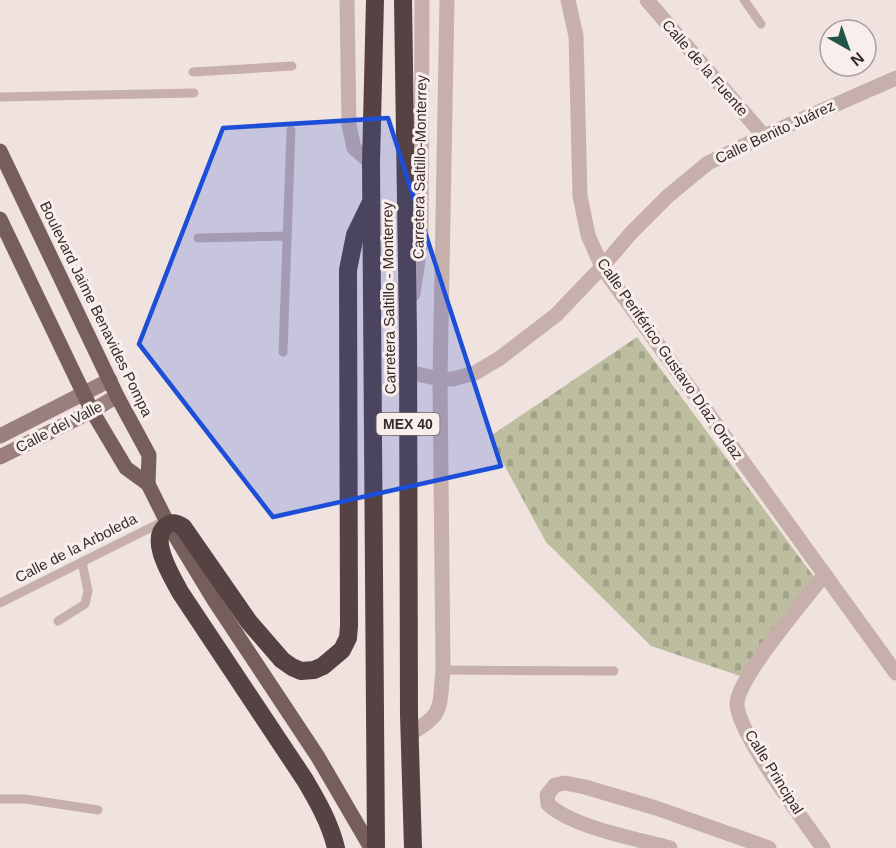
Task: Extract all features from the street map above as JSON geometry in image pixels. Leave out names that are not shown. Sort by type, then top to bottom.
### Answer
[{"type":"highway","name":"Carretera Saltillo - Monterrey","points":[[375,0],[371,202],[376,848]]},
{"type":"highway","name":"Carretera Saltillo - Monterrey","points":[[404,0],[413,848]]},
{"type":"highway","points":[[336,848],[320,805],[305,780],[180,592],[160,548],[160,534],[167,522],[180,524],[186,529],[249,622],[282,660],[301,671],[314,670],[323,666],[342,650],[348,638],[350,626],[348,270],[355,235],[371,202]]},
{"type":"main road","name":"Boulevard Jaime Benavides Pompa","points":[[0,151],[117,396],[149,455],[148,484]]},
{"type":"main road","name":"Boulevard Jaime Benavides Pompa","points":[[0,219],[92,411],[126,468],[148,484],[167,522],[214,600],[318,757],[371,848]]},
{"type":"street","points":[[347,0],[349,125],[354,148],[371,163]]},
{"type":"street","name":"Carretera Saltillo-Monterrey","points":[[408,333],[421,241],[422,0]]},
{"type":"street","points":[[410,734],[429,723],[439,710],[443,670],[440,379],[447,0]]},
{"type":"street","name":"Calle Periférico Gustavo Díaz Ordaz","points":[[568,0],[576,36],[580,196],[588,235],[602,267],[896,673]]},
{"type":"street","name":"Calle de la Fuente","points":[[647,0],[764,136]]},
{"type":"street","name":"Calle Benito Juárez","points":[[408,372],[440,379],[453,379],[475,373],[500,358],[556,315],[631,233],[661,203],[708,163],[896,78]]},
{"type":"street","name":"Calle del Valle","points":[[0,436],[110,380]]},
{"type":"street","name":"Calle del Valle","points":[[0,457],[117,396]]},
{"type":"street","name":"Calle Principal","points":[[823,848],[761,757],[739,715],[737,702],[754,667],[824,576]]},
{"type":"street","points":[[670,848],[655,846],[580,822],[555,811],[548,804],[547,795],[555,785],[565,783],[656,808],[769,848]]},
{"type":"lane","points":[[744,0],[761,24]]},
{"type":"lane","points":[[194,72],[292,66]]},
{"type":"lane","points":[[0,97],[194,93]]},
{"type":"lane","points":[[283,352],[291,130]]},
{"type":"lane","points":[[198,238],[288,236]]},
{"type":"lane","name":"Calle de la Arboleda","points":[[0,603],[167,522]]},
{"type":"lane","points":[[58,621],[85,604],[88,591],[82,562]]},
{"type":"lane","points":[[443,670],[614,671]]},
{"type":"lane","points":[[0,799],[25,799],[98,810]]},
{"type":"highlighted area","points":[[388,118],[501,466],[273,517],[139,344],[223,128]]},
{"type":"green space","points":[[637,337],[820,585],[740,676],[651,646],[546,542],[489,437]]}]
